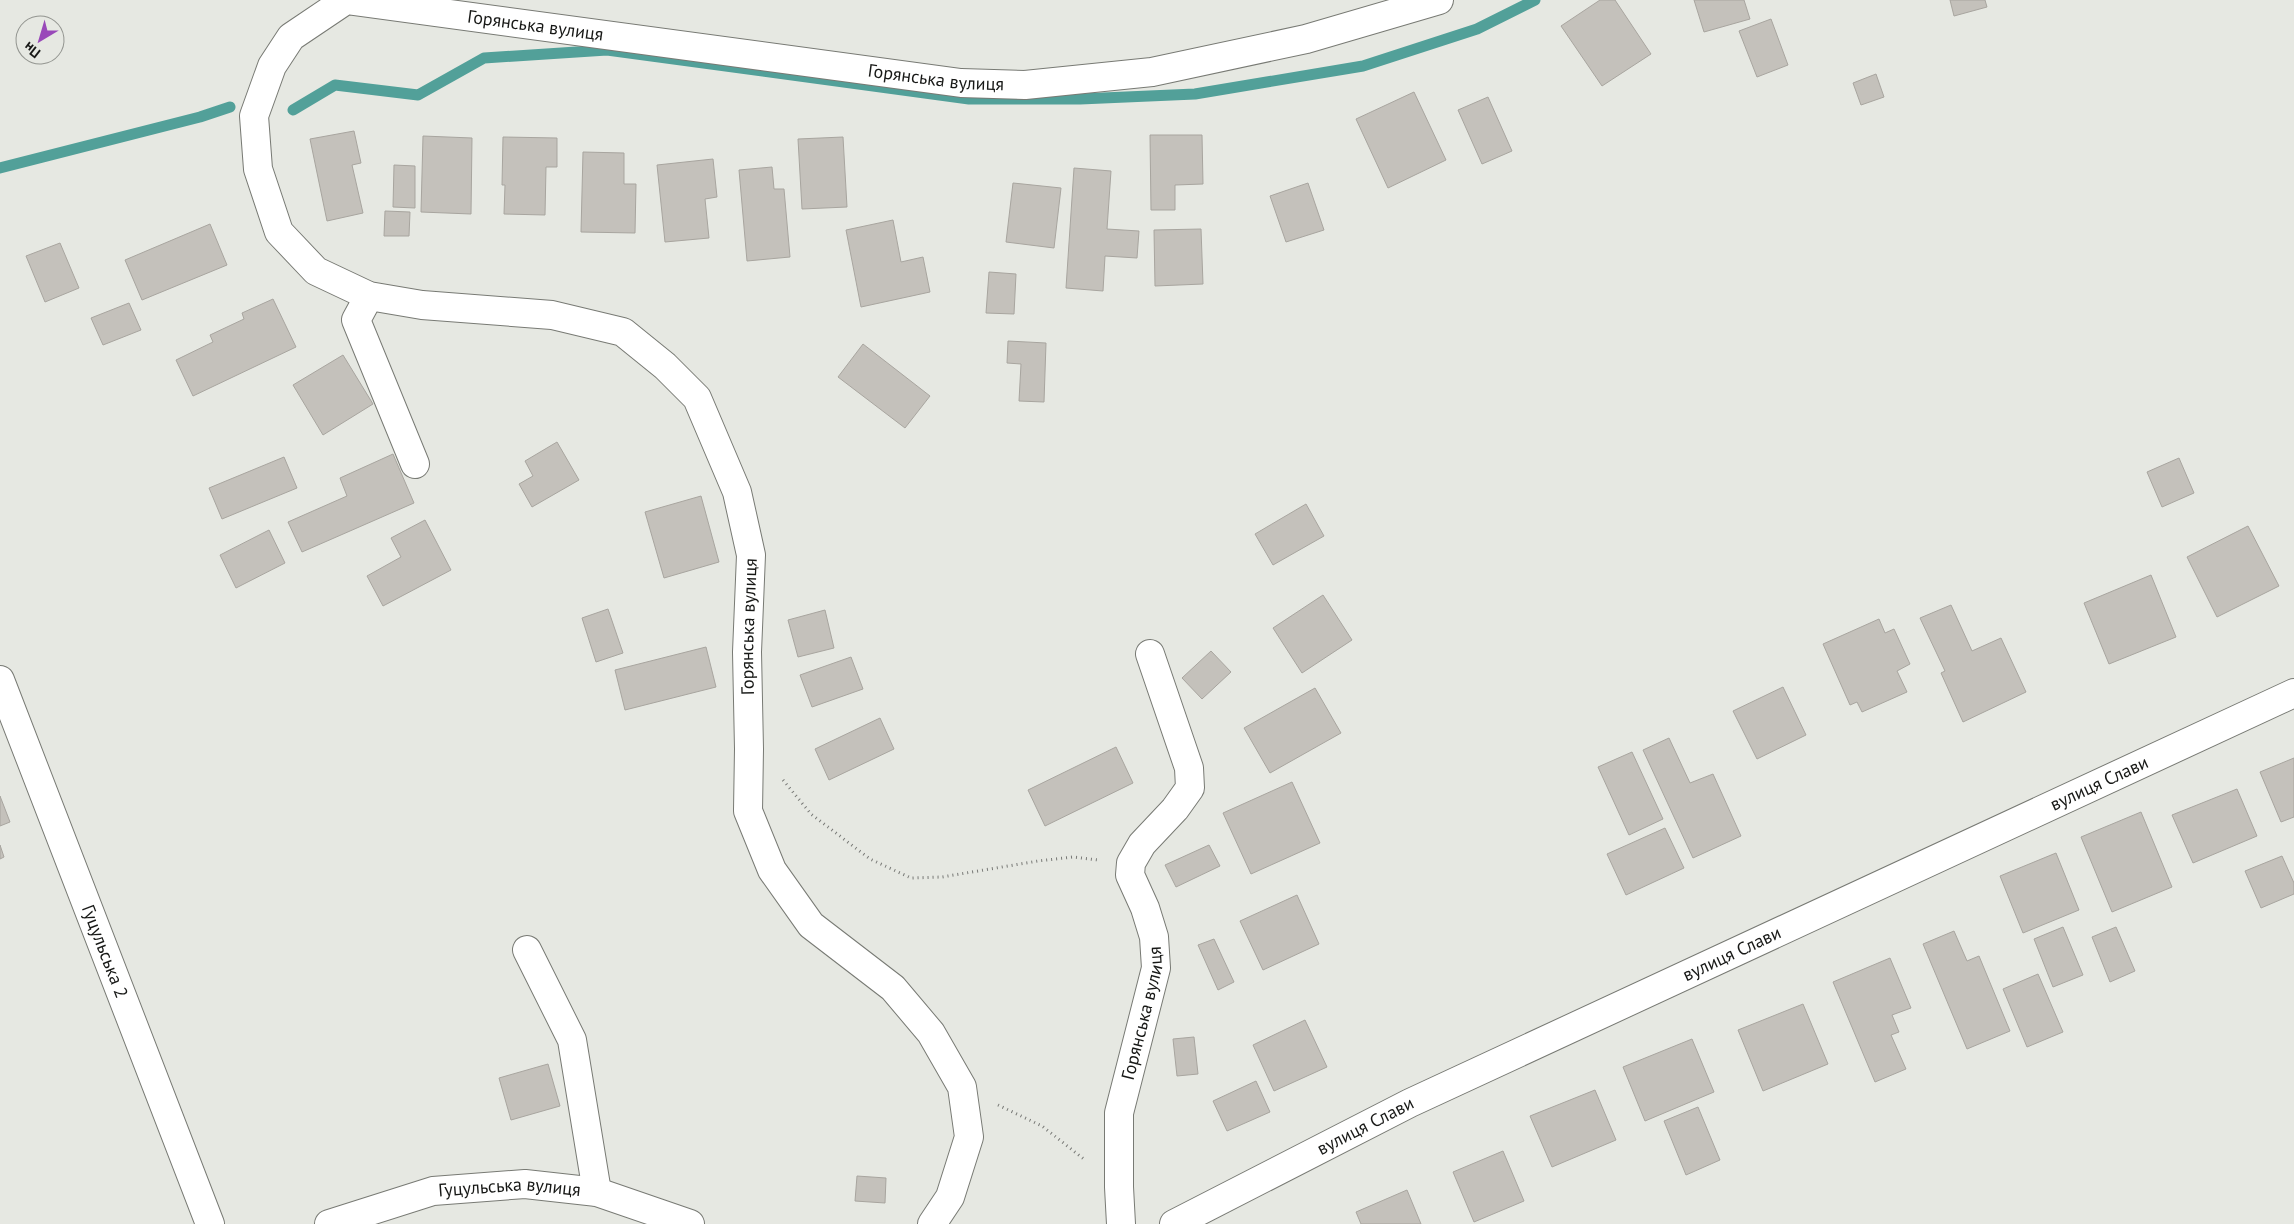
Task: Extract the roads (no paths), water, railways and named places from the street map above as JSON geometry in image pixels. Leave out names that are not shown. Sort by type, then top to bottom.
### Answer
[{"type":"street","name":"Горянська вулиця","points":[[932,1224],[950,1196],[969,1137],[962,1087],[931,1033],[893,988],[811,924],[772,870],[748,811],[747,652],[751,555],[737,492],[697,398],[665,366],[623,332],[552,315],[422,305],[369,296],[316,271],[279,232],[258,169],[254,116],[272,66],[291,37],[346,0],[399,9],[763,55],[952,82],[1024,85],[1152,72],[1306,39],[1439,0]]},
{"type":"street","points":[[369,296],[356,320],[415,464]]},
{"type":"street","name":"Горянська вулиця","points":[[1121,1224],[1119,1113],[1156,968],[1154,938],[1145,908],[1130,875],[1131,863],[1142,844],[1175,809],[1190,788],[1189,768],[1150,654]]},
{"type":"street","name":"Гуцульська 2","points":[[0,680],[210,1224]]},
{"type":"street","name":"вулиця Слави","points":[[1174,1224],[1410,1103],[2294,693]]},
{"type":"street","points":[[527,950],[572,1040],[597,1192]]},
{"type":"street","name":"Гуцульська вулиця","points":[[328,1224],[433,1191],[525,1184],[597,1192],[690,1224]]},
{"type":"waterway","points":[[293,110],[335,85],[418,95],[484,58],[607,50],[969,99],[1080,99],[1195,94],[1363,66],[1477,29],[1535,0]]},
{"type":"waterway","points":[[0,168],[200,117],[230,107]]}]
